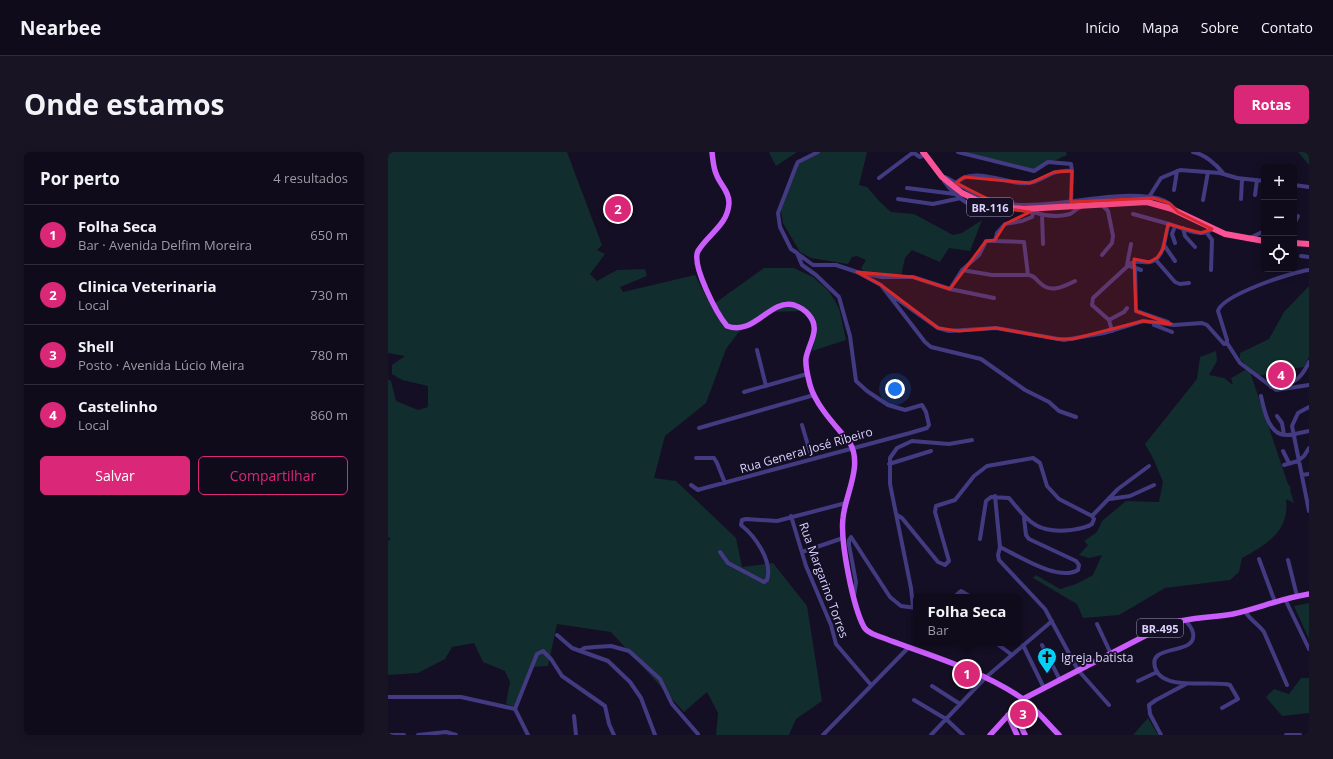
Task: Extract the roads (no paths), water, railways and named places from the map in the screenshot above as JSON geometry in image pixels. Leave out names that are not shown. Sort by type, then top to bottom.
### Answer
[{"type":"highway","name":"BR-116","points":[[924,153],[941,176],[962,193],[979,202],[987,209],[1002,208],[1034,210],[1147,202],[1178,212],[1209,231],[1234,237],[1261,241]]},
{"type":"highway","points":[[1297,243],[1309,244]]},
{"type":"main road","points":[[712,152],[716,174],[727,192],[729,203],[722,224],[700,248],[696,257],[696,264],[718,313],[727,326],[737,328],[748,326],[780,306],[793,305],[806,311],[812,319],[815,326],[806,357],[808,374],[814,395],[852,447],[852,482],[842,519],[843,538],[854,596],[865,629],[873,634],[967,669],[985,678],[1023,699],[1059,735]]},
{"type":"main road","name":"BR-495","points":[[990,735],[1023,699],[1166,625],[1184,620],[1220,616],[1245,611],[1285,599],[1309,594]]},
{"type":"main road","points":[[1014,709],[1025,735]]},
{"type":"main road","points":[[1008,715],[1017,735]]},
{"type":"street","points":[[818,152],[798,162],[778,213],[783,234],[791,249],[813,264],[836,265],[857,272],[875,281],[886,291],[938,328],[949,331],[996,328],[1061,340],[1112,331],[1134,323],[1205,323],[1222,343],[1227,343]]},
{"type":"street","points":[[958,152],[1034,171],[1048,162],[1071,164],[1072,202]]},
{"type":"street","points":[[1193,152],[1216,164],[1223,173]]},
{"type":"street","points":[[879,178],[911,154],[914,153],[920,157],[924,153]]},
{"type":"street","points":[[1149,197],[1161,178],[1183,169],[1223,173],[1242,179],[1261,181]]},
{"type":"street","points":[[956,183],[962,177],[987,176],[1020,183],[1034,183],[1050,173],[1072,171]]},
{"type":"street","points":[[1174,190],[1177,171]]},
{"type":"street","points":[[1203,200],[1208,172]]},
{"type":"street","points":[[941,176],[956,183],[979,202]]},
{"type":"street","points":[[941,176],[955,194],[961,198],[979,202],[989,200],[1022,205],[1107,198],[1149,197],[1169,203],[1178,212]]},
{"type":"street","points":[[1241,199],[1242,179]]},
{"type":"street","points":[[1255,195],[1257,180]]},
{"type":"street","points":[[1297,185],[1309,187]]},
{"type":"street","points":[[907,188],[955,194]]},
{"type":"street","points":[[898,199],[933,204],[961,198]]},
{"type":"street","points":[[987,209],[989,200]]},
{"type":"street","points":[[995,241],[997,233],[1004,224],[1032,217],[1034,210],[1042,214],[1064,215],[1073,212],[1079,207],[1099,205],[1108,211],[1113,236],[1112,243],[1102,255]]},
{"type":"street","points":[[1042,214],[1043,244]]},
{"type":"street","points":[[1133,214],[1199,233],[1209,231],[1212,240],[1211,270]]},
{"type":"street","points":[[1112,331],[1109,320],[1096,310],[1092,300],[1127,265],[1135,261],[1149,262],[1155,259],[1162,252],[1168,224]]},
{"type":"street","points":[[1175,226],[1172,234],[1175,243]]},
{"type":"street","points":[[1183,228],[1185,236],[1195,246]]},
{"type":"street","points":[[1248,239],[1261,232]]},
{"type":"street","points":[[950,289],[962,270],[976,258],[986,241],[1024,242],[1028,275]]},
{"type":"street","points":[[1127,265],[1131,244]]},
{"type":"street","points":[[1164,245],[1175,261]]},
{"type":"street","name":"Rua General José Ribeiro","points":[[691,485],[701,490],[852,447],[927,428],[929,424],[922,405],[905,410],[888,405],[867,391],[856,380],[850,336],[843,308],[838,297],[816,275],[802,265],[797,253]]},
{"type":"street","points":[[1301,256],[1309,257]]},
{"type":"street","points":[[1155,259],[1175,282],[1180,284],[1189,284]]},
{"type":"street","points":[[1127,265],[1142,270]]},
{"type":"street","points":[[1135,267],[1136,311],[1171,324]]},
{"type":"street","points":[[962,270],[992,275],[1033,276],[1043,286],[1052,289],[1058,289],[1075,281]]},
{"type":"street","points":[[1309,270],[1248,290],[1222,304],[1218,309],[1218,317],[1227,343],[1240,363],[1271,387],[1279,390],[1309,384]]},
{"type":"street","points":[[857,272],[882,276],[913,277],[950,289],[994,298]]},
{"type":"street","points":[[886,291],[925,342],[931,347],[981,359],[1025,390],[1048,402],[1059,411],[1076,417]]},
{"type":"street","points":[[1109,320],[1124,312],[1127,308]]},
{"type":"street","points":[[1146,322],[1172,332]]},
{"type":"street","points":[[757,350],[766,386]]},
{"type":"street","points":[[1271,387],[1295,382],[1306,370],[1309,362]]},
{"type":"street","points":[[744,392],[808,374]]},
{"type":"street","points":[[699,428],[814,395]]},
{"type":"street","points":[[1261,396],[1269,422],[1284,435],[1309,431]]},
{"type":"street","points":[[1309,407],[1302,411],[1292,426],[1309,511]]},
{"type":"street","points":[[1277,416],[1282,423],[1284,435]]},
{"type":"street","points":[[802,425],[812,458]]},
{"type":"street","points":[[910,432],[912,441]]},
{"type":"street","points":[[913,603],[890,484],[889,464],[894,451],[912,441],[949,444],[972,440]]},
{"type":"street","points":[[1284,465],[1298,461],[1305,455],[1309,448]]},
{"type":"street","points":[[889,464],[931,451]]},
{"type":"street","points":[[1283,451],[1289,463]]},
{"type":"street","points":[[696,458],[705,457],[716,460],[725,483]]},
{"type":"street","points":[[897,515],[902,518],[938,562],[945,565],[948,561],[935,512],[936,506],[955,500],[978,472],[991,465],[1033,458],[1040,463],[1042,475],[1047,486],[1059,499],[1092,516]]},
{"type":"street","points":[[1092,516],[1118,489],[1149,466]]},
{"type":"street","points":[[1302,475],[1309,474]]},
{"type":"street","points":[[1110,499],[1130,496],[1154,485]]},
{"type":"street","points":[[980,539],[986,501],[990,497],[995,496],[1009,498],[1024,518],[1042,529],[1058,531],[1089,526],[1094,520],[1092,516]]},
{"type":"street","points":[[995,496],[1000,547],[998,555],[1000,560],[1042,605],[1078,670],[1109,704]]},
{"type":"street","points":[[720,552],[728,563],[764,582],[767,580],[768,571],[761,550],[754,537],[741,522],[746,519],[775,521],[846,503]]},
{"type":"street","name":"Rua Margarino Torres","points":[[791,516],[802,552],[836,644],[871,685]]},
{"type":"street","points":[[1000,547],[1052,570],[1067,573],[1078,570],[1079,565],[1076,561],[1028,539],[1026,535],[1024,518]]},
{"type":"street","points":[[854,596],[856,582],[849,542],[851,537],[890,597],[901,606],[913,608]]},
{"type":"street","points":[[802,552],[843,538]]},
{"type":"street","points":[[1260,559],[1275,602]]},
{"type":"street","points":[[1288,560],[1297,596]]},
{"type":"street","points":[[958,594],[961,591],[966,594]]},
{"type":"street","points":[[1285,599],[1309,649]]},
{"type":"street","points":[[1245,611],[1264,632],[1287,685]]},
{"type":"street","points":[[1194,619],[1192,628],[1194,636],[1188,645],[1166,651],[1158,656],[1155,664],[1157,672],[1164,678],[1187,684],[1230,685],[1238,699],[1222,708]]},
{"type":"street","points":[[1184,620],[1192,628]]},
{"type":"street","points":[[931,735],[985,678],[1052,621]]},
{"type":"street","points":[[1097,624],[1111,654]]},
{"type":"street","points":[[557,635],[566,644],[608,662],[630,682],[641,698],[655,735]]},
{"type":"street","points":[[1042,645],[1060,680]]},
{"type":"street","points":[[580,651],[584,648],[595,646],[611,646],[629,651],[660,678],[672,704],[698,734]]},
{"type":"street","points":[[1000,646],[1012,655]]},
{"type":"street","points":[[1023,646],[1044,688]]},
{"type":"street","points":[[823,735],[908,648]]},
{"type":"street","points":[[528,735],[515,709],[537,654],[543,651],[551,659],[562,676],[604,706],[614,735]]},
{"type":"street","points":[[1138,681],[1157,672]]},
{"type":"street","points":[[1161,735],[1150,714],[1150,705],[1156,700],[1187,684]]},
{"type":"street","points":[[932,686],[960,704]]},
{"type":"street","points":[[388,697],[461,697],[515,709]]},
{"type":"street","points":[[914,700],[946,719],[963,735]]},
{"type":"street","points":[[574,716],[576,735]]},
{"type":"street","points":[[418,735],[446,732],[456,735]]},
{"type":"street","points":[[388,735],[404,735]]},
{"type":"street","points":[[1286,735],[1300,735]]},
{"type":"place","name":"Clinica Veterinaria","points":[[618,209]]},
{"type":"place","name":"Castelinho","points":[[1281,375]]},
{"type":"place","name":"Folha Seca","points":[[967,674]]},
{"type":"place","name":"Igreja batista","points":[[1047,674]]},
{"type":"place","name":"Shell","points":[[1023,714]]}]
